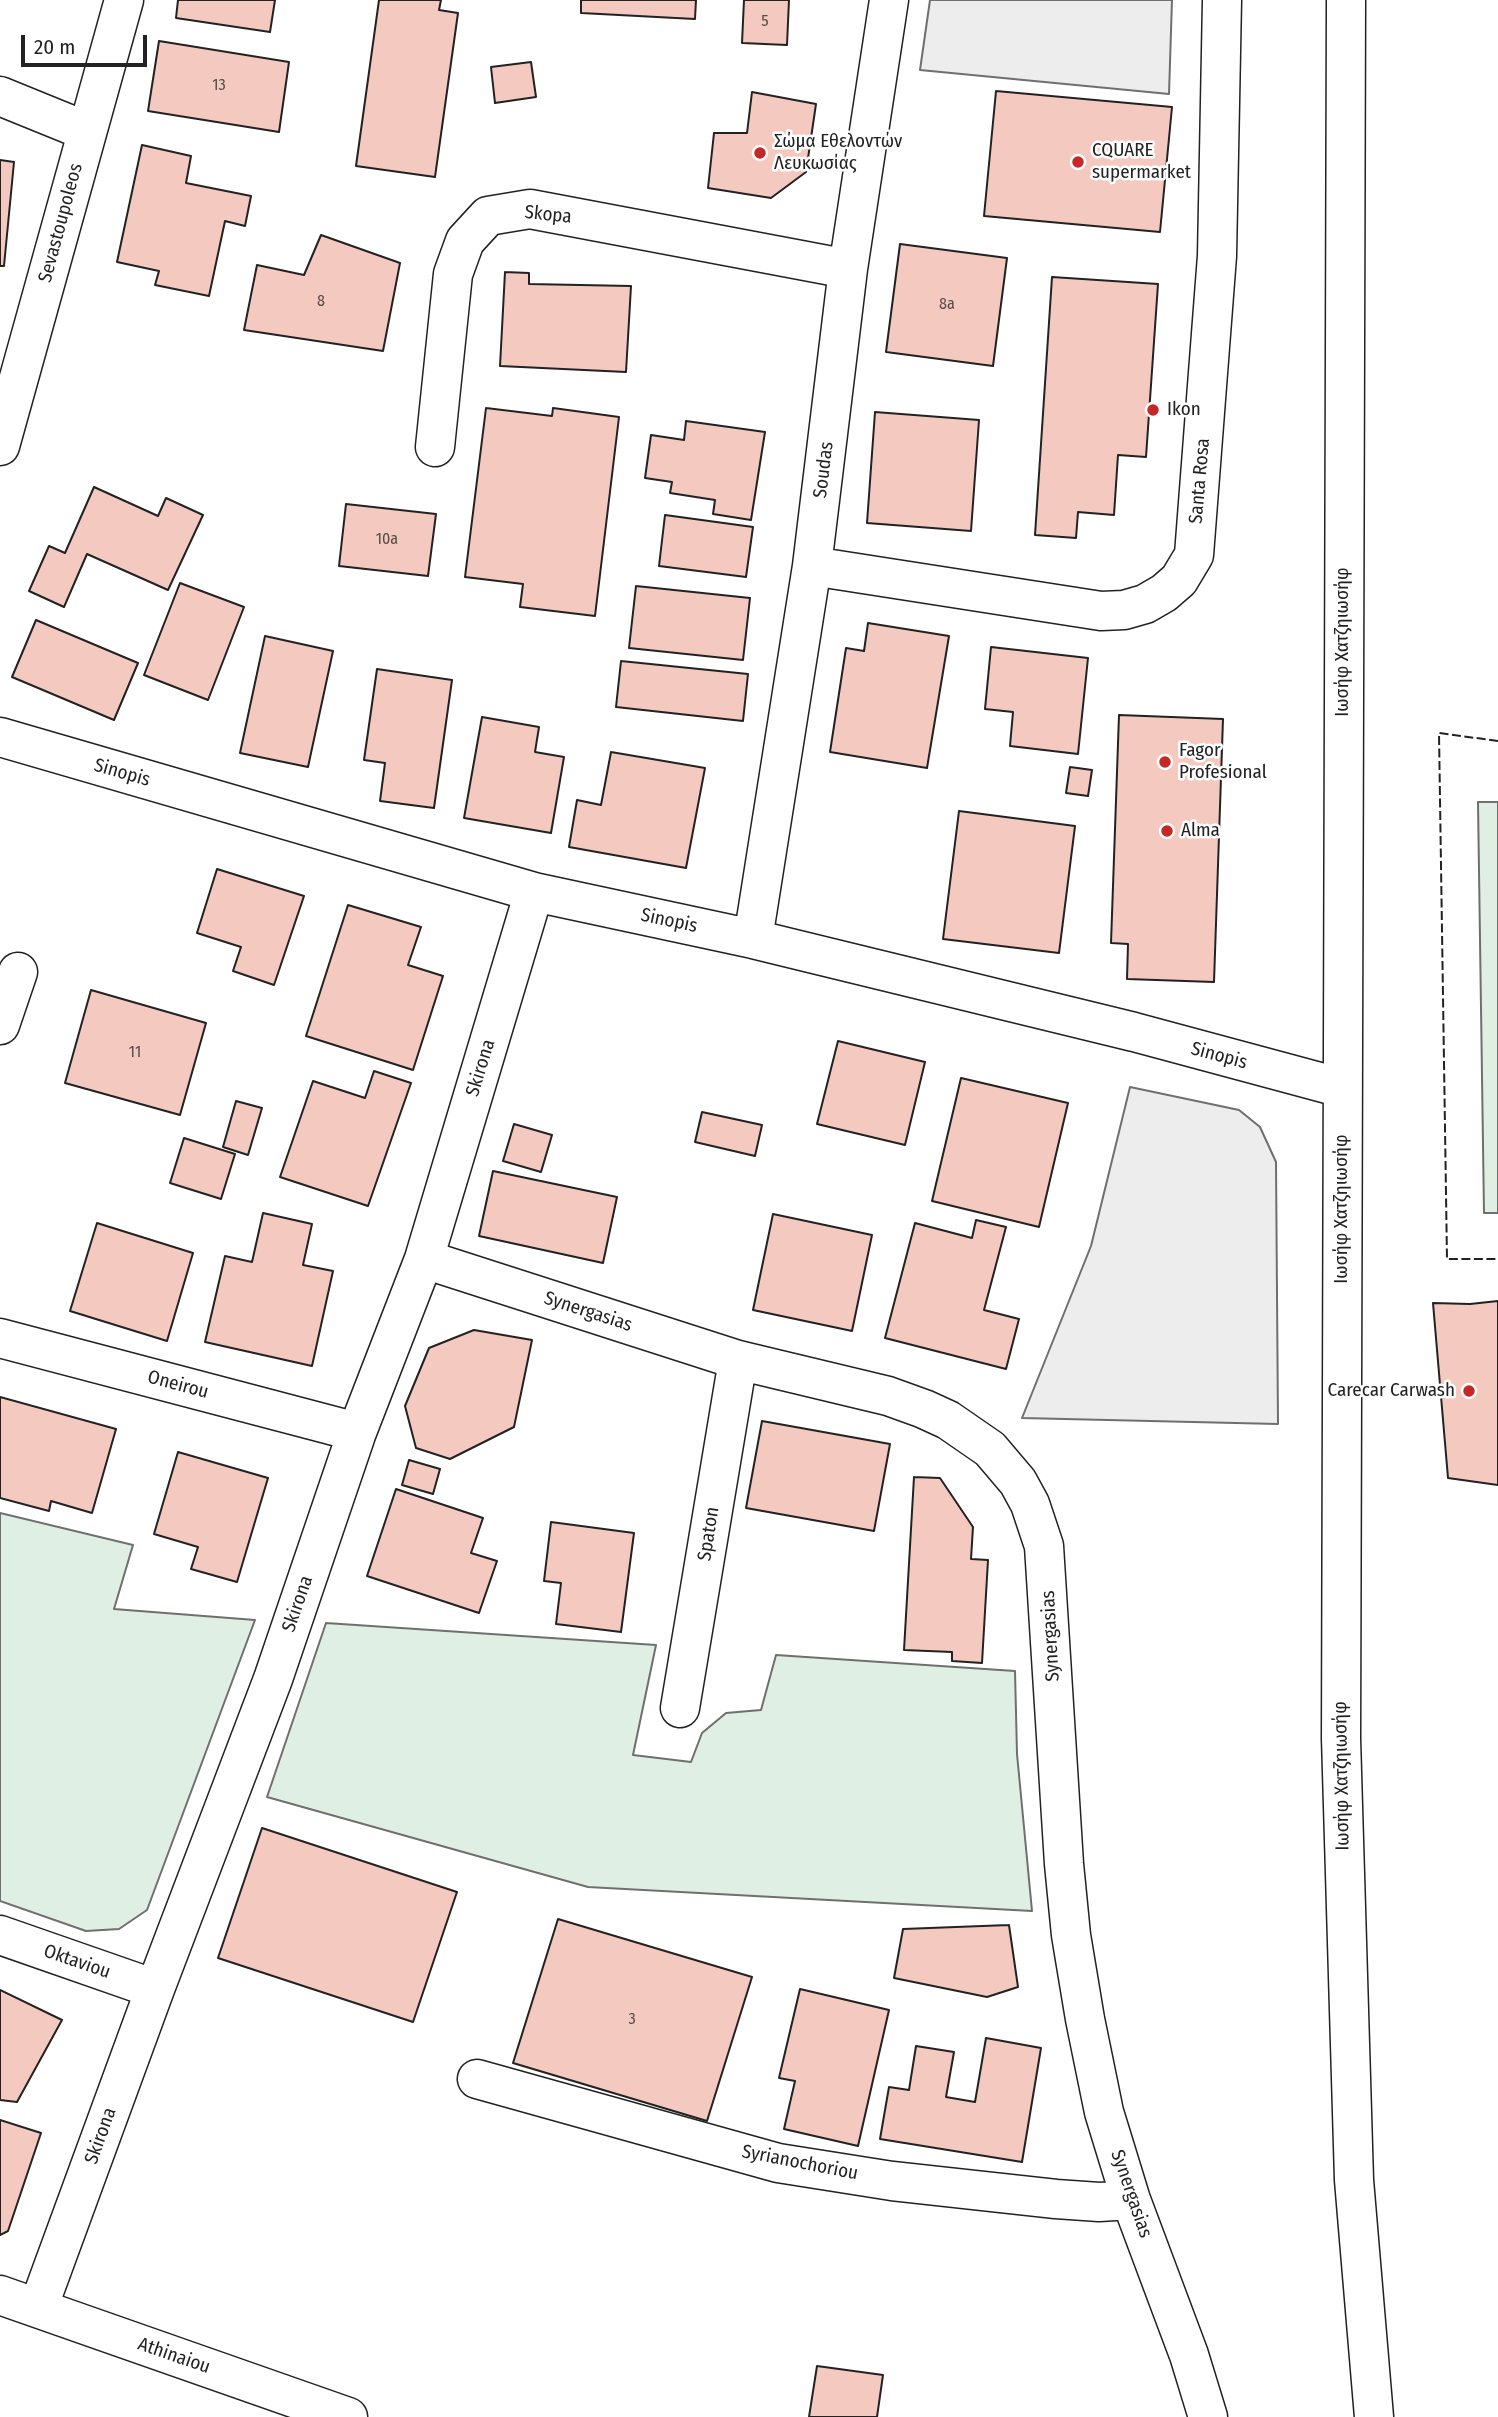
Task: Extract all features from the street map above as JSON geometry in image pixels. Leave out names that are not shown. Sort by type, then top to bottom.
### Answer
[{"type":"street","name":"Sevastoupoleos","points":[[0,446],[124,0]]},
{"type":"street","name":"Soudas","points":[[753,939],[813,566],[848,269],[889,0]]},
{"type":"street","name":"Santa Rosa","points":[[813,566],[1101,611],[1124,610],[1145,604],[1179,580],[1194,555],[1217,256],[1222,0]]},
{"type":"street","name":"Ιωσήφ Χατζηιωσήφ","points":[[1346,0],[1341,1738],[1354,2180],[1374,2417]]},
{"type":"street","points":[[0,96],[86,131]]},
{"type":"street","name":"Skopa","points":[[435,447],[453,274],[465,241],[488,216],[530,209],[848,269]]},
{"type":"street","name":"Sinopis","points":[[0,737],[534,892],[753,939],[1134,1032],[1342,1088]]},
{"type":"street","name":"Skirona","points":[[38,2308],[273,1679],[356,1432],[424,1259],[534,892]]},
{"type":"street","points":[[0,1025],[18,972]]},
{"type":"street","name":"Synergasias","points":[[424,1259],[738,1360],[888,1396],[948,1420],[990,1449],[1018,1482],[1031,1504],[1044,1546],[1060,1807],[1071,1935],[1104,2112],[1131,2200],[1189,2355],[1208,2417]]},
{"type":"street","name":"Oneirou","points":[[0,1338],[356,1432]]},
{"type":"street","name":"Spaton","points":[[680,1708],[738,1360]]},
{"type":"street","name":"Oktaviou","points":[[0,1936],[155,1989]]},
{"type":"street","name":"Syrianochoriou","points":[[477,2079],[778,2163],[892,2180],[1044,2197],[1099,2202],[1131,2200]]},
{"type":"street","name":"Athinaiou","points":[[0,2295],[348,2417]]},
{"type":"green space","points":[[1478,802],[1498,802],[1498,1213],[1484,1213]]},
{"type":"green space","points":[[0,1513],[133,1545],[114,1609],[255,1620],[147,1910],[119,1929],[86,1931],[0,1901]]},
{"type":"green space","points":[[326,1623],[656,1645],[633,1755],[691,1762],[702,1733],[726,1713],[761,1710],[776,1655],[1015,1671],[1017,1754],[1032,1911],[588,1887],[267,1797]]},
{"type":"shaded area","points":[[930,0],[1172,0],[1169,94],[920,70]]},
{"type":"shaded area","points":[[1130,1087],[1239,1110],[1260,1127],[1276,1162],[1278,1424],[1022,1418],[1091,1246]]},
{"type":"building","points":[[178,0],[275,0],[270,32],[176,18]]},
{"type":"building","points":[[379,0],[441,0],[439,10],[458,13],[435,177],[356,166]]},
{"type":"building","points":[[581,0],[696,0],[695,19],[581,13]]},
{"type":"building","points":[[744,0],[789,0],[787,45],[742,43]]},
{"type":"building","points":[[159,41],[289,62],[279,132],[148,111]]},
{"type":"building","points":[[531,62],[536,97],[495,103],[491,67]]},
{"type":"building","name":"CQUARE supermarket","points":[[996,91],[1172,107],[1160,232],[984,216]]},
{"type":"building","name":"Σώμα Εθελοντών Λευκωσίας","points":[[752,92],[816,104],[806,172],[771,198],[708,188],[714,133],[747,133]]},
{"type":"building","points":[[142,145],[191,156],[186,183],[251,196],[245,226],[225,221],[209,296],[155,285],[159,271],[117,262]]},
{"type":"building","points":[[0,160],[14,162],[4,266],[0,266]]},
{"type":"building","points":[[321,235],[400,263],[383,351],[244,330],[257,265],[304,275]]},
{"type":"building","points":[[900,244],[1007,258],[993,366],[886,352]]},
{"type":"building","points":[[505,272],[529,273],[529,284],[631,286],[626,372],[500,366]]},
{"type":"building","points":[[1052,277],[1158,284],[1146,457],[1118,455],[1114,515],[1078,512],[1076,538],[1035,535]]},
{"type":"building","points":[[486,408],[552,416],[553,408],[619,417],[595,616],[520,607],[523,584],[465,577]]},
{"type":"building","points":[[875,412],[979,420],[971,531],[867,523]]},
{"type":"building","points":[[686,421],[765,432],[751,520],[713,514],[715,500],[670,493],[672,482],[645,478],[651,435],[684,440]]},
{"type":"building","points":[[94,487],[158,516],[166,498],[203,515],[168,590],[87,554],[64,607],[29,591],[49,546],[65,553]]},
{"type":"building","points":[[346,504],[436,514],[428,576],[339,566]]},
{"type":"building","points":[[665,515],[753,527],[746,577],[659,566]]},
{"type":"building","points":[[180,583],[244,607],[208,700],[144,675]]},
{"type":"building","points":[[636,586],[750,598],[743,660],[629,648]]},
{"type":"building","points":[[36,620],[138,663],[114,720],[12,677]]},
{"type":"building","points":[[868,623],[949,636],[927,768],[830,752],[846,648],[864,651]]},
{"type":"building","points":[[265,636],[333,651],[308,767],[240,753]]},
{"type":"building","points":[[991,647],[1088,658],[1078,754],[1010,746],[1013,712],[985,709]]},
{"type":"building","points":[[621,661],[748,674],[743,721],[616,707]]},
{"type":"building","points":[[377,669],[452,680],[434,808],[380,801],[385,763],[364,760]]},
{"type":"building","name":"Alma","points":[[1119,715],[1223,719],[1214,982],[1127,979],[1128,944],[1111,943]]},
{"type":"building","points":[[482,717],[539,727],[535,752],[564,757],[551,833],[464,818]]},
{"type":"building","points":[[611,752],[705,768],[686,868],[569,847],[577,800],[601,805]]},
{"type":"building","points":[[1070,767],[1092,770],[1088,796],[1066,793]]},
{"type":"building","points":[[959,811],[1075,826],[1059,953],[943,939]]},
{"type":"building","points":[[217,869],[304,896],[274,985],[233,971],[241,947],[197,933]]},
{"type":"building","points":[[348,905],[421,927],[408,965],[443,976],[413,1070],[306,1036]]},
{"type":"building","points":[[91,990],[206,1023],[180,1115],[65,1083]]},
{"type":"building","points":[[838,1041],[925,1062],[905,1145],[817,1124]]},
{"type":"building","points":[[374,1071],[411,1083],[368,1206],[280,1177],[313,1081],[365,1098]]},
{"type":"building","points":[[961,1078],[1068,1103],[1039,1227],[932,1201]]},
{"type":"building","points":[[236,1101],[262,1108],[248,1155],[223,1147]]},
{"type":"building","points":[[702,1112],[762,1125],[755,1156],[695,1142]]},
{"type":"building","points":[[514,1124],[552,1135],[541,1172],[503,1161]]},
{"type":"building","points":[[184,1138],[235,1154],[221,1199],[170,1183]]},
{"type":"building","points":[[493,1171],[617,1197],[603,1263],[479,1236]]},
{"type":"building","points":[[263,1213],[312,1224],[303,1265],[333,1271],[312,1366],[205,1342],[225,1256],[252,1262]]},
{"type":"building","points":[[773,1214],[872,1235],[852,1331],[753,1310]]},
{"type":"building","points":[[976,1220],[1006,1227],[984,1310],[1019,1319],[1006,1369],[885,1338],[915,1223],[972,1238]]},
{"type":"building","points":[[97,1223],[193,1253],[167,1341],[70,1311]]},
{"type":"building","name":"Carecar Carwash","points":[[1498,1301],[1498,1485],[1448,1478],[1433,1303],[1470,1304]]},
{"type":"building","points":[[474,1330],[532,1340],[514,1427],[450,1459],[416,1448],[405,1406],[429,1348]]},
{"type":"building","points":[[0,1397],[116,1429],[92,1513],[51,1501],[49,1511],[0,1498]]},
{"type":"building","points":[[762,1421],[890,1444],[874,1531],[746,1508]]},
{"type":"building","points":[[178,1452],[268,1478],[237,1582],[191,1569],[198,1547],[154,1534]]},
{"type":"building","points":[[409,1460],[440,1469],[433,1494],[402,1485]]},
{"type":"building","points":[[914,1477],[940,1478],[973,1527],[971,1559],[988,1560],[982,1663],[952,1661],[952,1652],[904,1650]]},
{"type":"building","points":[[396,1489],[483,1518],[471,1553],[497,1561],[479,1613],[367,1576]]},
{"type":"building","points":[[551,1522],[634,1533],[621,1632],[556,1624],[561,1583],[544,1581]]},
{"type":"building","points":[[262,1828],[457,1892],[413,2022],[218,1958]]},
{"type":"building","points":[[558,1919],[752,1977],[707,2121],[513,2063]]},
{"type":"building","points":[[1009,1925],[1018,1987],[987,1997],[894,1978],[903,1929]]},
{"type":"building","points":[[800,1989],[889,2010],[858,2146],[784,2129],[795,2081],[779,2078]]},
{"type":"building","points":[[0,1990],[62,2020],[17,2102],[0,2100]]},
{"type":"building","points":[[986,2038],[1041,2048],[1022,2162],[880,2139],[889,2087],[909,2090],[916,2046],[954,2052],[946,2097],[975,2102]]},
{"type":"building","points":[[0,2120],[41,2133],[8,2231],[0,2235]]},
{"type":"building","points":[[817,2366],[883,2375],[877,2417],[809,2417]]},
{"type":"fence","points":[[1498,741],[1439,733],[1447,1259],[1498,1259]]},
{"type":"place","name":"Σώμα Εθελοντών Λευκωσίας","points":[[760,153]]},
{"type":"place","name":"CQUARE supermarket","points":[[1078,162]]},
{"type":"place","name":"Ikon","points":[[1153,410]]},
{"type":"place","name":"Fagor Profesional","points":[[1165,762]]},
{"type":"place","name":"Alma","points":[[1167,831]]},
{"type":"place","name":"Carecar Carwash","points":[[1469,1391]]}]
